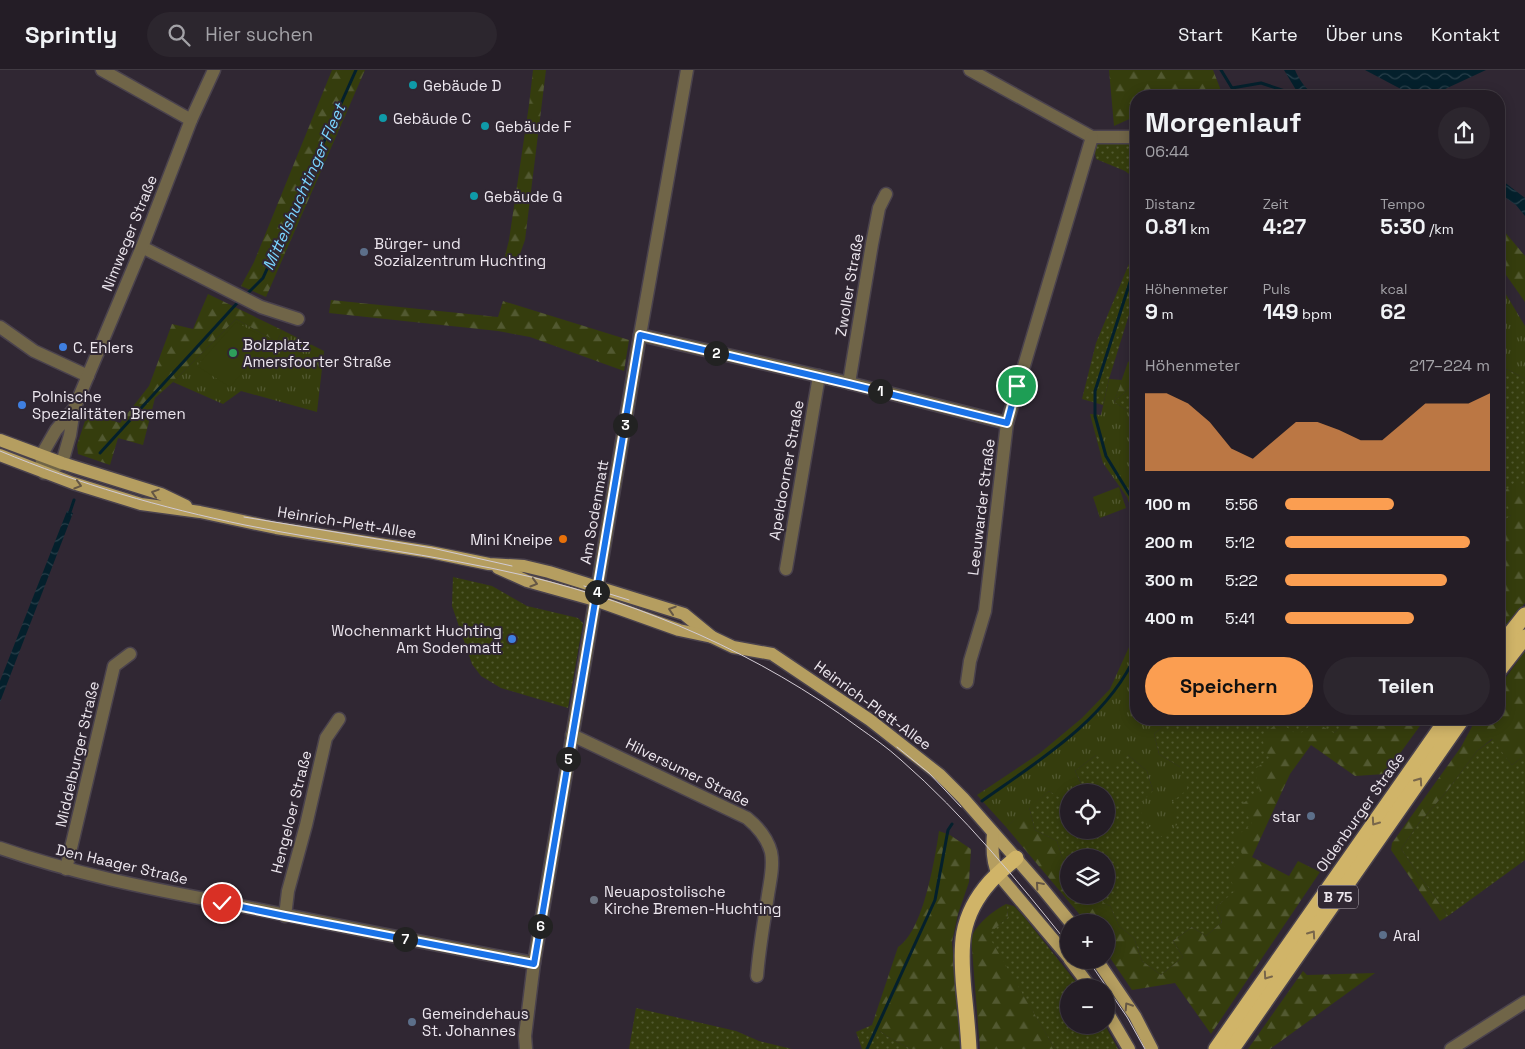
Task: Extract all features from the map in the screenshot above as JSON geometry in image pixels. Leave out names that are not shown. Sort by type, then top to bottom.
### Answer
[{"type":"highway","points":[[1505,640],[1525,615]]},
{"type":"highway","points":[[1505,662],[1525,637]]},
{"type":"highway","name":"Oldenburger Straße","points":[[1216,1049],[1443,725]]},
{"type":"highway","name":"Oldenburger Straße","points":[[1232,1049],[1458,725]]},
{"type":"highway","points":[[969,1049],[962,958],[964,932],[971,910],[981,893],[1016,858]]},
{"type":"main road","name":"Heinrich-Plett-Allee","points":[[0,440],[62,464],[161,494],[200,512]]},
{"type":"main road","name":"Heinrich-Plett-Allee","points":[[0,455],[44,473],[141,504],[200,512],[276,528],[430,552],[489,564],[524,566],[598,586],[684,614],[712,637]]},
{"type":"main road","name":"Heinrich-Plett-Allee","points":[[489,564],[527,581],[595,600],[679,630],[712,637],[732,646],[769,652],[870,720],[940,775],[963,798],[1063,914]]},
{"type":"main road","points":[[993,833],[992,843],[995,868],[998,874],[1060,947]]},
{"type":"main road","points":[[1103,969],[1135,1016],[1152,1049]]},
{"type":"main road","points":[[1115,1025],[1129,1049]]},
{"type":"street","points":[[102,70],[191,120]]},
{"type":"street","name":"Nimweger Straße","points":[[62,464],[70,435],[74,409],[142,247],[191,120],[214,70]]},
{"type":"street","name":"Am Sodenmatt","points":[[526,1049],[525,1036],[534,964],[640,335],[687,70]]},
{"type":"street","points":[[970,70],[1092,136],[1130,137]]},
{"type":"street","name":"Leeuwarder Straße","points":[[967,682],[970,661],[985,611],[1007,423],[1092,136]]},
{"type":"street","name":"Zwoller Straße","points":[[849,384],[873,235],[879,208],[886,194]]},
{"type":"street","points":[[142,247],[260,307],[298,319]]},
{"type":"street","points":[[0,327],[34,351],[88,376]]},
{"type":"street","points":[[640,335],[819,376],[1007,423]]},
{"type":"street","name":"Apeldoorner Straße","points":[[786,569],[819,376]]},
{"type":"street","name":"Nimweger Straße","points":[[41,456],[56,430],[74,409]]},
{"type":"street","points":[[41,456],[44,473],[62,464]]},
{"type":"street","name":"Middelburger Straße","points":[[66,869],[114,666],[130,654]]},
{"type":"street","name":"Hengeloer Straße","points":[[285,916],[288,891],[306,825],[326,738],[339,719]]},
{"type":"street","name":"Hilversumer Straße","points":[[572,736],[747,818],[759,827],[770,849],[771,870],[758,953],[757,976]]},
{"type":"street","name":"Den Haager Straße","points":[[0,848],[66,869],[285,916],[534,964]]},
{"type":"street","points":[[1451,1049],[1525,1002]]},
{"type":"green space","points":[[332,70],[365,70],[266,297],[241,286],[254,262]]},
{"type":"green space","points":[[533,70],[546,70],[525,240],[516,265],[504,260],[509,240]]},
{"type":"green space","points":[[1109,70],[1213,70],[1220,90],[1130,90],[1130,119],[1114,126]]},
{"type":"green space","points":[[1111,141],[1130,141],[1130,175],[1096,159],[1094,144]]},
{"type":"green space","points":[[1505,232],[1525,256],[1525,302],[1505,274]]},
{"type":"green space","points":[[1130,261],[1130,311],[1103,405],[1082,399],[1096,343]]},
{"type":"green space","points":[[1505,293],[1525,326],[1525,379],[1507,369],[1505,371]]},
{"type":"green space","points":[[208,294],[282,330],[277,342],[236,319],[155,398],[143,445],[118,438],[110,465],[78,454],[77,445],[88,412],[120,423],[149,386],[172,324],[193,329]]},
{"type":"green space","points":[[331,300],[498,317],[503,301],[629,340],[624,371],[530,337],[498,331],[329,313]]},
{"type":"green space","points":[[236,319],[277,342],[282,330],[324,351],[317,412],[241,391],[223,404],[173,382]]},
{"type":"green space","name":"Bolzplatz Amersfoorter Straße","points":[[236,322],[269,340],[230,387],[197,366]]},
{"type":"green space","points":[[1130,361],[1130,387],[1114,402]]},
{"type":"green space","points":[[1507,369],[1525,379],[1525,487],[1517,482],[1511,515],[1505,520],[1505,371]]},
{"type":"green space","points":[[1109,379],[1122,380],[1114,402],[1130,412],[1130,506],[1127,497],[1103,463],[1090,414],[1101,415]]},
{"type":"green space","points":[[1130,387],[1130,412],[1114,402]]},
{"type":"green space","points":[[1517,481],[1525,487],[1525,603],[1505,627],[1505,520],[1511,515],[1505,498],[1505,490]]},
{"type":"green space","points":[[1119,487],[1126,508],[1100,518],[1093,497]]},
{"type":"green space","points":[[453,577],[492,586],[527,606],[578,618],[583,623],[568,708],[501,688],[481,676],[472,664],[452,606]]},
{"type":"green space","points":[[1130,645],[1130,725],[1165,725],[1154,734],[1159,754],[1180,767],[1188,789],[1172,802],[1178,824],[1163,838],[1146,824],[1138,805],[1153,791],[1147,771],[1128,755],[1112,767],[1096,755],[1075,771],[1081,784],[1060,784],[1060,798],[1049,791],[1006,827],[977,795],[1040,753],[1082,718],[1110,689]]},
{"type":"green space","points":[[1525,651],[1525,755],[1512,765],[1492,739],[1477,751],[1447,791],[1419,823],[1401,849],[1448,916],[1440,921],[1391,850],[1392,843],[1461,747],[1473,725],[1505,725],[1505,679]]},
{"type":"green space","points":[[1165,725],[1344,725],[1334,733],[1270,758],[1260,791],[1236,891],[1216,907],[1222,922],[1206,936],[1192,927],[1173,941],[1183,957],[1161,975],[1142,961],[1134,938],[1119,926],[1115,914],[1110,906],[1106,904],[1115,904],[1115,849],[1060,849],[1060,851],[1057,841],[1035,830],[1029,807],[1049,791],[1060,797],[1060,839],[1115,839],[1115,784],[1082,784],[1075,771],[1096,755],[1128,755],[1147,771],[1153,791],[1172,802],[1180,767],[1159,754],[1154,734]]},
{"type":"green space","points":[[1275,725],[1283,725],[1298,735],[1311,725],[1320,725],[1334,733],[1343,725],[1421,725],[1385,774],[1355,776],[1311,745],[1290,774],[1252,857],[1289,876],[1298,861],[1320,872],[1211,1034],[1175,983],[1132,990],[1115,965],[1115,917],[1119,926],[1134,938],[1142,961],[1161,975],[1183,957],[1173,941],[1192,927],[1206,936],[1222,922],[1216,907],[1235,891],[1228,872],[1244,858],[1235,837],[1252,824],[1242,804],[1260,791],[1254,770],[1269,758],[1261,736]]},
{"type":"green space","points":[[1493,739],[1512,765],[1525,755],[1525,860],[1448,916],[1401,849],[1419,823],[1447,791],[1477,751]]},
{"type":"green space","points":[[1029,807],[1035,830],[1057,841],[1060,851],[1060,891],[1006,827]]},
{"type":"green space","points":[[939,831],[950,835],[971,849],[969,882],[958,914],[952,942],[961,1049],[911,1049],[888,1037],[872,1025],[898,947],[907,939],[921,911],[931,876]]},
{"type":"green space","points":[[1006,904],[1014,906],[1025,918],[1060,962],[1060,969],[1066,969],[1074,979],[1060,979],[1060,1034],[1110,1034],[1118,1049],[1055,1049],[987,935],[1008,917]]},
{"type":"green space","points":[[1006,904],[1008,917],[988,935],[1055,1049],[980,1049],[971,937],[986,918]]},
{"type":"green space","points":[[1071,904],[1106,904],[1110,906],[1114,914],[1079,914]]},
{"type":"green space","points":[[1303,971],[1307,975],[1375,973],[1270,1049],[1248,1049]]},
{"type":"green space","points":[[636,1008],[736,1031],[759,1041],[792,1049],[629,1049]]},
{"type":"green space","points":[[872,1025],[888,1037],[911,1049],[862,1049],[856,1032]]},
{"type":"water","points":[[1284,70],[1295,70],[1309,90],[1296,90]]},
{"type":"water","points":[[1365,70],[1486,70],[1443,90],[1403,90]]},
{"type":"water","points":[[1505,183],[1525,198],[1525,216],[1516,205],[1505,197]]},
{"type":"water","points":[[67,511],[73,513],[0,702],[0,681]]},
{"type":"waterway","name":"Mittelshuchtinger Fleet","points":[[246,295],[263,278],[356,70]]},
{"type":"waterway","points":[[1221,70],[1232,88],[1261,83],[1282,90]]},
{"type":"waterway","points":[[1130,282],[1095,391],[1095,416],[1106,456],[1130,495]]},
{"type":"waterway","name":"Mittelshuchtinger Fleet","points":[[100,453],[239,301]]},
{"type":"waterway","name":"Mittelshuchtinger Fleet","points":[[69,515],[74,500]]},
{"type":"waterway","points":[[982,801],[1070,737],[1108,698],[1130,666]]},
{"type":"waterway","points":[[867,1049],[935,900],[948,830],[952,824]]},
{"type":"tram line","points":[[0,451],[60,474],[121,494],[214,518],[280,532],[457,561],[527,576],[614,601],[700,635],[782,677],[821,701],[896,756],[947,803],[1010,872],[1060,934]]},
{"type":"tram line","points":[[244,517],[432,548],[512,566]]},
{"type":"tram line","points":[[584,586],[629,600]]},
{"type":"tram line","points":[[897,747],[929,773],[961,807]]},
{"type":"tram line","points":[[1094,969],[1127,1017],[1145,1049]]},
{"type":"place","name":"Gebäude D","points":[[413,85]]},
{"type":"place","name":"Gebäude C","points":[[383,118]]},
{"type":"place","name":"Gebäude F","points":[[485,126]]},
{"type":"place","name":"Gebäude G","points":[[474,196]]},
{"type":"place","name":"Bürger- und Sozialzentrum Huchting","points":[[364,252]]},
{"type":"place","name":"C. Ehlers","points":[[63,347]]},
{"type":"place","name":"Bolzplatz Amersfoorter Straße","points":[[233,353]]},
{"type":"place","name":"Polnische Spezialitäten Bremen","points":[[22,405]]},
{"type":"place","name":"Mini Kneipe","points":[[563,539]]},
{"type":"place","name":"Wochenmarkt Huchting Am Sodenmatt","points":[[512,639]]},
{"type":"place","name":"star","points":[[1311,816]]},
{"type":"place","name":"Neuapostolische Kirche Bremen-Huchting","points":[[594,900]]},
{"type":"place","name":"Aral","points":[[1383,935]]},
{"type":"place","name":"Gemeindehaus St. Johannes","points":[[412,1022]]},
{"type":"route","points":[[222,903],[534,964],[640,335],[1007,423],[1017,386]]}]
